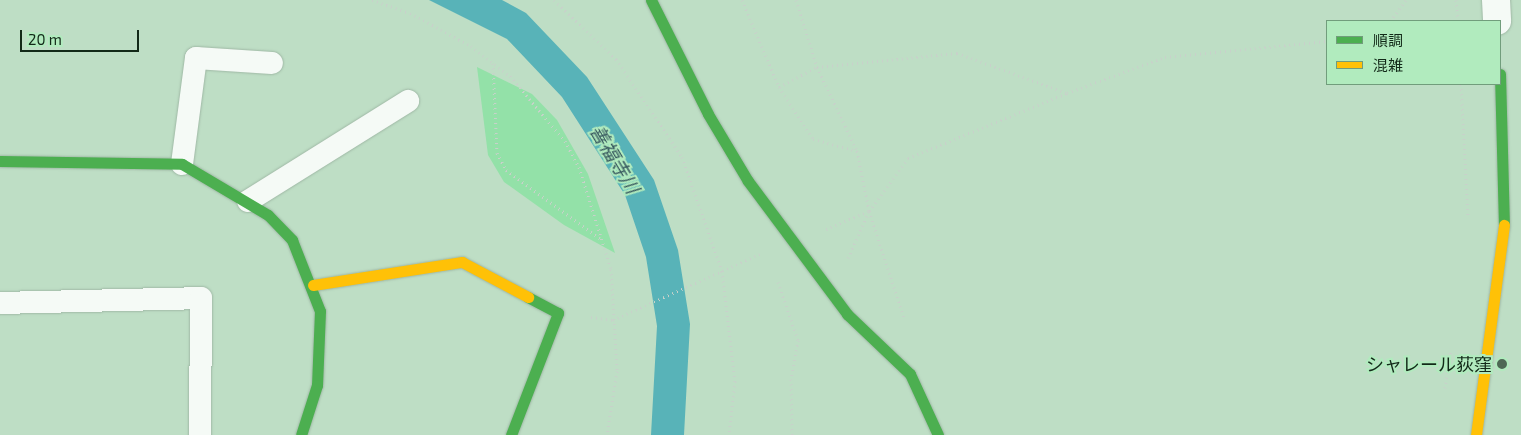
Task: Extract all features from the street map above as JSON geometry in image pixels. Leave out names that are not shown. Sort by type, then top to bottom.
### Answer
[{"type":"street","points":[[651,0],[708,114],[789,241],[847,314],[910,374],[938,435]]},
{"type":"street","points":[[1496,0],[1497,20]]},
{"type":"street","points":[[1476,435],[1506,213],[1500,85]]},
{"type":"street","points":[[0,161],[182,164],[248,201],[292,240],[313,285],[320,311],[317,385],[300,435]]},
{"type":"street","points":[[313,285],[462,262],[558,312],[511,435]]},
{"type":"lane","points":[[182,164],[196,58],[272,63]]},
{"type":"lane","points":[[248,201],[408,101]]},
{"type":"lane","points":[[0,302],[201,298],[200,435]]},
{"type":"path","points":[[372,0],[410,13],[493,62],[510,76],[565,141],[579,167],[611,269],[617,371],[607,435]]},
{"type":"path","points":[[554,0],[616,59],[682,156],[722,271],[735,381],[729,435]]},
{"type":"path","points":[[742,0],[779,87],[814,140],[857,151]]},
{"type":"path","points":[[796,0],[817,67],[857,151],[869,211],[905,321]]},
{"type":"path","points":[[1391,20],[1406,0]]},
{"type":"path","points":[[1456,0],[1458,20]]},
{"type":"path","points":[[616,317],[789,241],[869,211],[908,158],[1067,93],[1165,57],[1326,41]]},
{"type":"path","points":[[779,87],[817,67],[957,53],[1067,93]]},
{"type":"path","points":[[493,62],[497,153],[506,170],[603,240]]},
{"type":"path","points":[[1461,85],[1468,229]]},
{"type":"path","points":[[776,278],[798,340],[791,379],[792,435]]},
{"type":"path","points":[[1444,396],[1447,356],[1454,342]]},
{"type":"green space","points":[[477,67],[532,94],[557,120],[588,174],[615,253],[564,225],[504,182],[488,155]]},
{"type":"water","name":"善福寺川","points":[[429,0],[502,0],[526,13],[587,77],[654,180],[678,250],[690,324],[684,435],[651,435],[657,326],[646,257],[625,195],[562,97],[507,39]]},
{"type":"traffic: fast","points":[[651,0],[708,114],[748,181],[847,314],[910,374],[938,435]]},
{"type":"traffic: fast","points":[[1500,85],[1504,225]]},
{"type":"traffic: fast","points":[[0,161],[182,164],[268,215],[292,240],[320,311],[317,385],[301,435]]},
{"type":"traffic: fast","points":[[511,435],[558,313],[528,297]]},
{"type":"traffic: slow","points":[[1476,435],[1504,225]]},
{"type":"traffic: slow","points":[[313,285],[462,262],[528,297]]},
{"type":"place","name":"シャレール荻窪","points":[[1502,364]]}]
